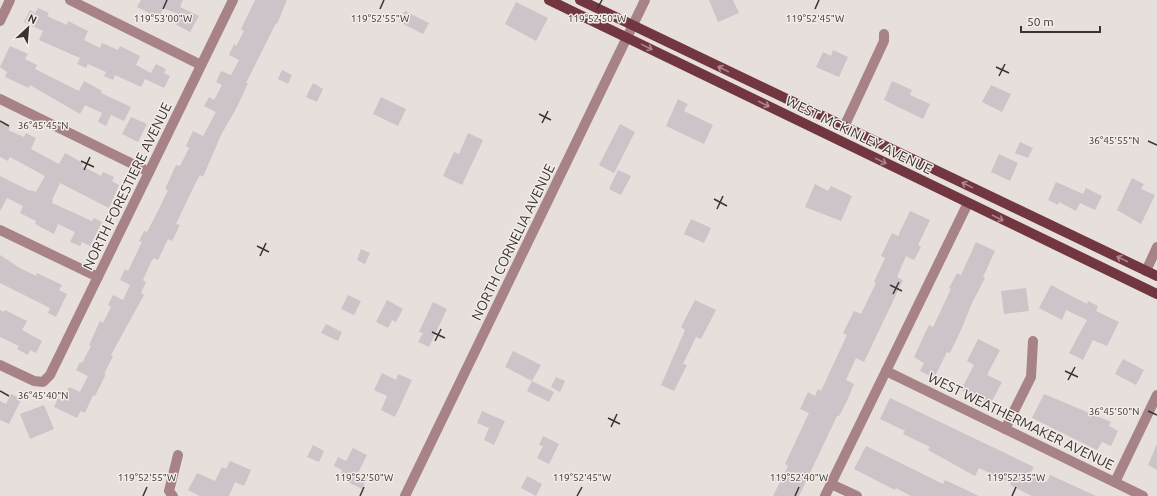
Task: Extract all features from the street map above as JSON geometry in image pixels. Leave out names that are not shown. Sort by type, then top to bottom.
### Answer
[{"type":"main road","name":"WEST MCKINLEY AVENUE","points":[[549,0],[1157,294]]},
{"type":"main road","name":"WEST MCKINLEY AVENUE","points":[[580,0],[1157,276]]},
{"type":"street","points":[[0,21],[10,0]]},
{"type":"street","points":[[70,0],[201,65]]},
{"type":"street","name":"NORTH FORESTIERE AVENUE","points":[[0,365],[34,381],[43,382],[50,375],[233,0]]},
{"type":"street","name":"NORTH CORNELIA AVENUE","points":[[405,496],[645,0]]},
{"type":"street","points":[[844,127],[884,41],[884,34]]},
{"type":"street","points":[[0,99],[149,172]]},
{"type":"street","points":[[826,496],[968,203]]},
{"type":"street","points":[[0,230],[98,277]]},
{"type":"street","points":[[1146,271],[1157,247]]},
{"type":"street","points":[[1005,429],[1031,377],[1033,341]]},
{"type":"street","name":"WEST WEATHERMAKER AVENUE","points":[[886,371],[1143,496]]},
{"type":"street","points":[[1115,482],[1157,395]]},
{"type":"street","points":[[173,496],[169,491],[178,455]]},
{"type":"street","points":[[831,484],[857,496]]},
{"type":"building","points":[[141,0],[183,0],[180,7],[199,16],[190,32],[175,24],[180,15],[163,8],[159,18],[137,7]]},
{"type":"building","points":[[255,0],[287,0],[277,24],[276,23],[246,83],[248,83],[237,107],[221,135],[203,177],[200,175],[196,182],[176,224],[180,225],[172,241],[168,239],[158,260],[154,258],[151,262],[143,280],[146,282],[141,293],[144,295],[111,355],[113,356],[104,374],[106,374],[95,396],[93,395],[85,413],[81,411],[77,418],[54,407],[58,398],[62,401],[69,387],[80,392],[88,376],[76,370],[80,362],[82,363],[91,346],[89,345],[100,321],[103,323],[111,307],[108,305],[113,295],[123,300],[130,285],[120,280],[125,269],[128,271],[142,242],[139,241],[144,231],[147,232],[158,211],[168,190],[165,189],[176,165],[180,166],[189,148],[186,146],[193,131],[203,136],[216,112],[204,106],[209,97],[214,100],[222,85],[216,82],[221,71],[231,75],[239,60],[229,55],[234,44],[236,46],[244,31],[241,29]]},
{"type":"building","points":[[709,0],[733,0],[739,13],[718,22]]},
{"type":"building","points":[[516,2],[548,18],[536,41],[505,24]]},
{"type":"building","points":[[38,8],[49,13],[47,16],[67,25],[68,21],[88,31],[84,40],[100,48],[102,43],[118,50],[120,46],[140,56],[136,65],[151,73],[156,64],[166,69],[164,73],[170,76],[164,88],[145,79],[141,87],[115,75],[113,80],[104,76],[106,72],[88,64],[86,68],[77,64],[80,58],[39,40],[43,31],[24,22],[30,10],[35,13]]},
{"type":"building","points":[[405,11],[429,23],[423,34],[399,22]]},
{"type":"building","points":[[10,46],[28,54],[25,59],[37,65],[35,69],[79,91],[84,81],[102,91],[101,93],[131,107],[124,121],[111,115],[106,126],[98,122],[102,113],[85,105],[80,114],[30,85],[29,88],[5,77],[7,72],[0,67]]},
{"type":"building","points":[[833,50],[848,57],[839,77],[816,67],[823,52],[831,56]]},
{"type":"building","points":[[282,70],[292,75],[288,84],[278,79]]},
{"type":"building","points":[[892,81],[912,90],[910,95],[930,104],[923,119],[884,100]]},
{"type":"building","points":[[313,83],[323,89],[317,102],[306,97]]},
{"type":"building","points":[[991,85],[1011,94],[1002,112],[982,102]]},
{"type":"building","points":[[381,97],[406,109],[398,126],[373,114]]},
{"type":"building","points":[[678,99],[688,104],[684,111],[713,125],[704,144],[666,126]]},
{"type":"building","points":[[131,117],[147,124],[138,142],[122,134]]},
{"type":"building","points":[[0,122],[10,127],[8,130],[24,137],[26,133],[36,138],[31,149],[59,164],[65,153],[83,163],[82,166],[101,176],[103,172],[114,177],[112,181],[119,185],[109,208],[60,183],[52,200],[52,203],[92,221],[94,218],[102,222],[90,246],[82,242],[80,246],[70,242],[75,232],[58,224],[54,234],[35,224],[36,221],[20,213],[23,206],[7,198],[0,211],[0,176],[30,191],[36,192],[45,176],[10,157],[8,161],[0,157]]},
{"type":"building","points":[[620,124],[635,132],[614,173],[599,165]]},
{"type":"building","points":[[468,133],[483,140],[462,185],[443,176],[454,152],[459,154]]},
{"type":"building","points":[[1020,142],[1033,148],[1028,158],[1015,153]]},
{"type":"building","points":[[999,154],[1018,163],[1010,181],[991,172]]},
{"type":"building","points":[[618,170],[631,176],[621,195],[609,189]]},
{"type":"building","points":[[1132,178],[1144,184],[1141,189],[1155,195],[1141,224],[1117,210]]},
{"type":"building","points":[[1056,182],[1083,194],[1086,188],[1102,196],[1095,210],[1080,203],[1076,211],[1059,202],[1058,205],[1048,200]]},
{"type":"building","points":[[815,184],[828,191],[831,186],[852,196],[841,221],[805,207]]},
{"type":"building","points":[[910,211],[930,220],[918,245],[921,247],[914,260],[906,256],[897,277],[903,280],[864,362],[856,358],[846,380],[854,384],[799,496],[773,496],[788,466],[785,464],[809,413],[800,409],[808,392],[815,396],[818,389],[821,391],[847,335],[843,333],[854,311],[861,314],[876,283],[874,282],[885,258],[881,256],[892,233],[898,236]]},
{"type":"building","points":[[691,219],[711,228],[704,243],[684,234]]},
{"type":"building","points":[[976,242],[995,251],[983,277],[985,278],[972,303],[950,353],[947,352],[934,378],[920,371],[924,363],[914,357],[929,325],[933,327],[951,289],[949,288],[957,273],[961,275]]},
{"type":"building","points":[[361,249],[370,253],[365,264],[357,260]]},
{"type":"building","points":[[0,255],[36,276],[37,273],[62,285],[59,290],[67,294],[56,317],[48,313],[50,308],[0,283]]},
{"type":"building","points":[[1051,285],[1087,304],[1088,301],[1098,306],[1096,311],[1119,322],[1107,346],[1093,340],[1083,360],[1069,353],[1087,320],[1066,310],[1062,320],[1039,308]]},
{"type":"building","points":[[1026,288],[1029,311],[1004,314],[1001,291]]},
{"type":"building","points":[[348,295],[361,301],[354,315],[341,309]]},
{"type":"building","points":[[387,300],[403,309],[396,322],[392,320],[388,328],[376,322]]},
{"type":"building","points":[[695,300],[716,310],[701,339],[696,337],[683,364],[687,365],[674,391],[661,385],[685,330],[681,327]]},
{"type":"building","points":[[433,302],[447,309],[429,347],[418,342],[423,333],[419,332]]},
{"type":"building","points":[[0,310],[4,312],[5,310],[27,321],[22,330],[42,341],[36,353],[30,350],[28,355],[17,349],[19,346],[0,337]]},
{"type":"building","points":[[326,324],[342,332],[338,341],[321,333]]},
{"type":"building","points":[[978,339],[1000,350],[987,375],[1002,382],[990,405],[961,390],[974,365],[967,361]]},
{"type":"building","points":[[513,351],[541,365],[532,381],[505,367]]},
{"type":"building","points":[[1123,359],[1144,370],[1136,385],[1115,374]]},
{"type":"building","points":[[382,373],[396,380],[398,374],[412,380],[395,417],[381,410],[387,396],[374,390]]},
{"type":"building","points":[[556,377],[565,381],[560,392],[551,387]]},
{"type":"building","points":[[532,381],[554,392],[549,402],[527,391]]},
{"type":"building","points":[[11,394],[20,398],[20,402],[9,424],[0,420],[0,401],[6,404]]},
{"type":"building","points":[[1044,394],[1111,422],[1109,426],[1118,431],[1111,446],[1102,442],[1097,450],[1032,418]]},
{"type":"building","points":[[890,398],[1034,467],[1030,473],[1047,482],[1050,475],[1096,496],[1032,496],[1010,485],[1011,483],[979,468],[975,476],[928,450],[930,447],[903,434],[905,431],[880,419]]},
{"type":"building","points":[[44,405],[54,429],[30,439],[20,414]]},
{"type":"building","points":[[482,411],[505,421],[494,445],[484,440],[489,428],[477,423]]},
{"type":"building","points":[[543,436],[559,444],[549,464],[537,458],[543,446],[539,445]]},
{"type":"building","points":[[1157,444],[1157,470],[1148,465]]},
{"type":"building","points":[[313,445],[324,451],[319,462],[307,457]]},
{"type":"building","points":[[866,446],[943,484],[945,480],[979,496],[911,496],[896,488],[895,490],[854,469]]},
{"type":"building","points":[[353,448],[367,455],[358,473],[367,478],[362,489],[348,482],[351,478],[341,473],[342,470],[334,466],[338,457],[346,461]]},
{"type":"building","points":[[230,461],[251,470],[244,486],[235,482],[229,496],[200,496],[188,490],[197,473],[215,481],[222,467],[226,469]]},
{"type":"building","points":[[527,476],[542,484],[536,496],[521,488]]}]
